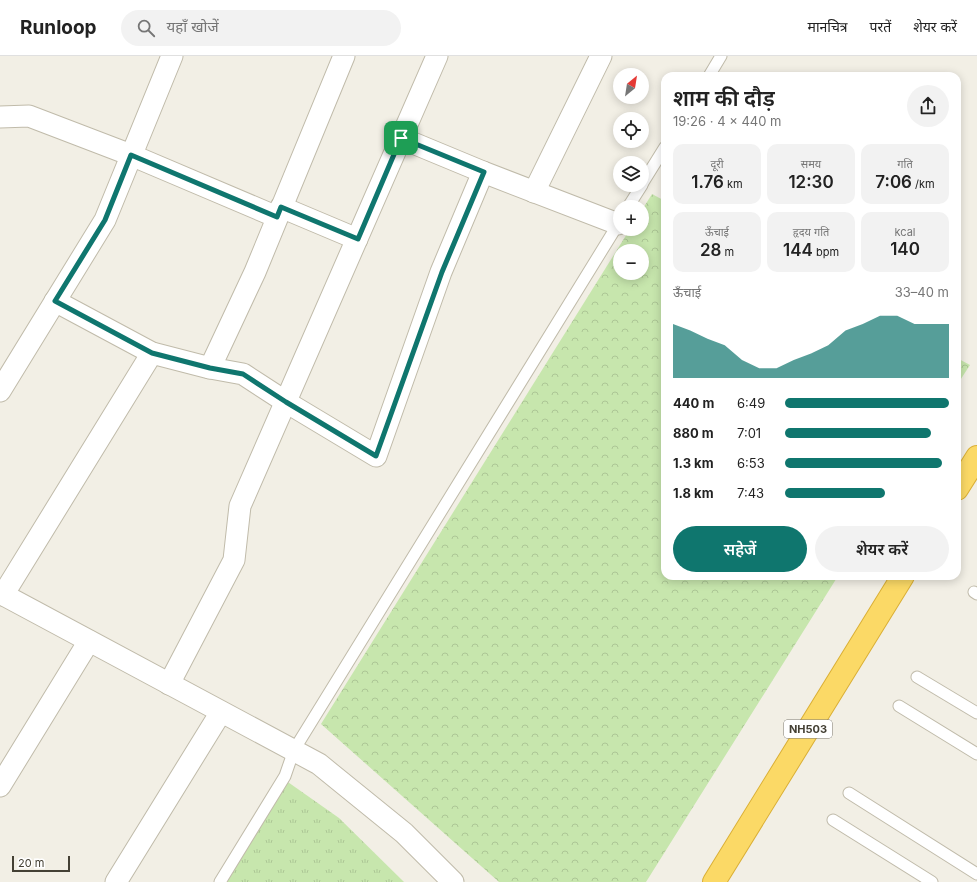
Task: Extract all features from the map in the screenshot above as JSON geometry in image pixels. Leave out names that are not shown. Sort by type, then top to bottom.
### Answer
[{"type":"highway","points":[[961,483],[977,457]]},
{"type":"highway","name":"NH503","points":[[714,882],[901,580]]},
{"type":"street","points":[[0,391],[105,220],[172,56]]},
{"type":"street","points":[[210,368],[255,272],[344,56]]},
{"type":"street","points":[[169,684],[234,560],[240,506],[437,56]]},
{"type":"street","points":[[534,192],[601,56]]},
{"type":"street","points":[[0,117],[29,116],[279,212],[358,239]]},
{"type":"street","points":[[401,138],[534,192],[613,214]]},
{"type":"street","points":[[55,301],[152,353],[210,368],[243,374],[286,402],[376,456],[442,272],[484,172]]},
{"type":"street","points":[[152,353],[1,594],[319,764],[404,833],[453,882]]},
{"type":"street","points":[[0,786],[89,641]]},
{"type":"street","points":[[116,882],[221,712]]},
{"type":"lane","points":[[711,72],[721,56]]},
{"type":"lane","points":[[649,173],[661,154]]},
{"type":"lane","points":[[220,882],[285,776],[294,750],[613,232]]},
{"type":"lane","points":[[917,678],[977,713]]},
{"type":"lane","points":[[899,706],[977,754]]},
{"type":"lane","points":[[849,793],[977,874]]},
{"type":"lane","points":[[833,820],[932,882]]},
{"type":"green space","points":[[652,194],[661,199],[661,580],[835,580],[646,882],[499,882],[321,724],[613,256],[613,280],[649,280],[649,244],[621,244],[626,236],[649,236],[648,200]]},
{"type":"green space","points":[[961,360],[970,365],[961,379]]},
{"type":"green space","points":[[285,780],[339,818],[404,882],[219,882]]},
{"type":"route","points":[[401,138],[484,172],[442,272],[376,456],[286,402],[243,374],[210,368],[152,353],[55,301],[105,220],[131,155],[277,217],[281,207],[358,239],[401,138]]}]
